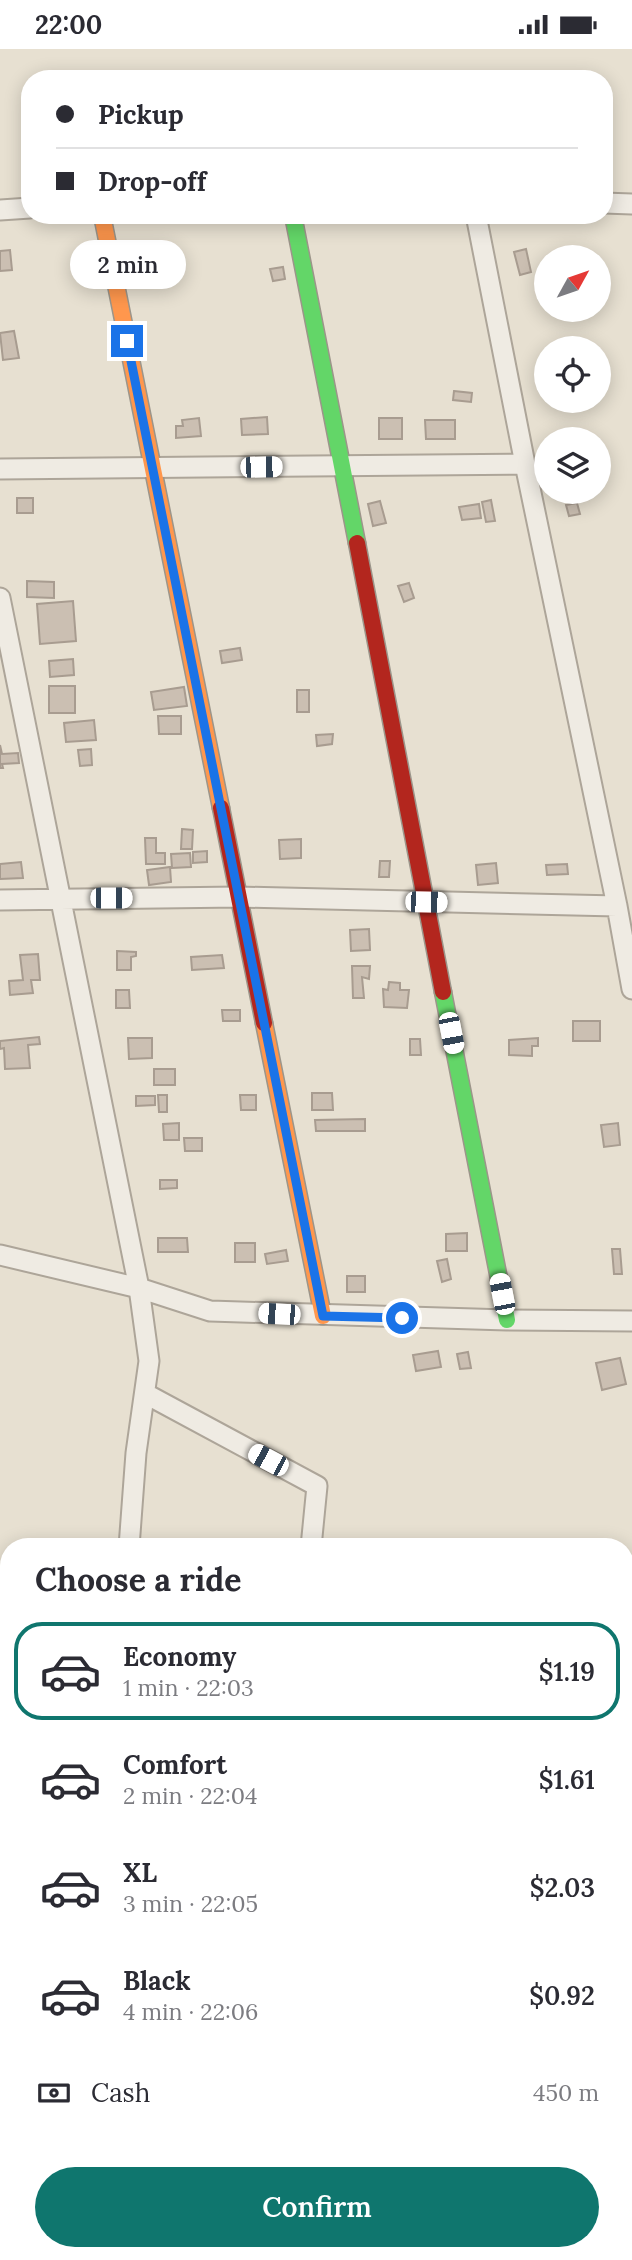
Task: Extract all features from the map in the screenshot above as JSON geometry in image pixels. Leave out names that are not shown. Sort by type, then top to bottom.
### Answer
[{"type":"street","points":[[613,203],[632,204]]},
{"type":"street","points":[[0,210],[21,209]]},
{"type":"street","points":[[104,224],[323,1316]]},
{"type":"street","points":[[295,224],[507,1320]]},
{"type":"street","points":[[478,224],[632,989]]},
{"type":"street","points":[[0,469],[525,464]]},
{"type":"street","points":[[0,598],[139,1287],[149,1361],[136,1454],[130,1538]]},
{"type":"street","points":[[0,900],[239,897],[617,906]]},
{"type":"street","points":[[0,1255],[139,1287],[210,1311],[323,1316],[632,1321]]},
{"type":"street","points":[[146,1394],[317,1486],[312,1538]]},
{"type":"building","points":[[526,249],[531,272],[520,275],[514,252]]},
{"type":"building","points":[[10,250],[12,270],[0,271],[0,251]]},
{"type":"building","points":[[283,267],[285,279],[273,281],[270,269]]},
{"type":"building","points":[[14,331],[19,358],[3,360],[0,333]]},
{"type":"building","points":[[454,391],[472,393],[471,402],[453,400]]},
{"type":"building","points":[[267,417],[268,434],[242,435],[241,419]]},
{"type":"building","points":[[199,418],[201,436],[176,438],[176,426],[183,426],[182,420]]},
{"type":"building","points":[[379,418],[402,418],[402,439],[379,439]]},
{"type":"building","points":[[425,420],[455,420],[455,439],[426,439]]},
{"type":"building","points":[[17,498],[33,498],[33,513],[17,513]]},
{"type":"building","points":[[491,500],[495,521],[486,522],[482,502]]},
{"type":"building","points":[[380,501],[386,523],[373,526],[368,504]]},
{"type":"building","points":[[479,504],[481,518],[462,520],[459,507]]},
{"type":"building","points":[[577,504],[580,514],[569,516],[566,505]]},
{"type":"building","points":[[27,581],[54,582],[54,598],[27,597]]},
{"type":"building","points":[[409,583],[414,598],[404,602],[398,586]]},
{"type":"building","points":[[73,601],[76,641],[40,644],[37,604]]},
{"type":"building","points":[[240,648],[242,660],[222,663],[220,651]]},
{"type":"building","points":[[73,659],[74,675],[50,677],[49,661]]},
{"type":"building","points":[[49,686],[75,686],[75,713],[49,713]]},
{"type":"building","points":[[184,687],[187,706],[154,710],[151,692]]},
{"type":"building","points":[[297,690],[309,690],[309,712],[297,712]]},
{"type":"building","points":[[158,716],[181,716],[181,734],[159,734]]},
{"type":"building","points":[[94,720],[96,740],[66,742],[64,723]]},
{"type":"building","points":[[333,734],[332,744],[317,746],[316,735]]},
{"type":"building","points":[[0,745],[2,754],[18,753],[19,763],[2,764],[3,768],[0,768]]},
{"type":"building","points":[[91,749],[92,765],[80,766],[78,750]]},
{"type":"building","points":[[182,829],[193,830],[192,849],[181,849]]},
{"type":"building","points":[[145,838],[156,838],[156,853],[165,853],[165,864],[146,864]]},
{"type":"building","points":[[301,839],[301,858],[280,859],[279,840]]},
{"type":"building","points":[[207,851],[207,862],[193,863],[193,852]]},
{"type":"building","points":[[190,853],[191,867],[172,868],[171,854]]},
{"type":"building","points":[[380,861],[390,861],[389,877],[379,877]]},
{"type":"building","points":[[21,862],[23,878],[0,879],[0,864]]},
{"type":"building","points":[[496,863],[498,883],[478,885],[476,865]]},
{"type":"building","points":[[567,864],[568,874],[547,875],[546,865]]},
{"type":"building","points":[[170,867],[171,882],[149,885],[147,870]]},
{"type":"building","points":[[369,929],[370,950],[351,951],[350,930]]},
{"type":"building","points":[[117,951],[136,952],[136,956],[131,957],[131,970],[117,970]]},
{"type":"building","points":[[38,954],[40,980],[31,980],[33,993],[10,995],[9,981],[23,980],[20,955]]},
{"type":"building","points":[[222,955],[224,968],[192,970],[191,957]]},
{"type":"building","points":[[352,966],[370,966],[369,979],[362,977],[364,998],[353,998]]},
{"type":"building","points":[[389,982],[400,983],[400,990],[409,990],[407,1008],[384,1007],[383,989],[388,990]]},
{"type":"building","points":[[116,990],[129,990],[130,1008],[116,1008]]},
{"type":"building","points":[[222,1010],[240,1010],[240,1021],[223,1021]]},
{"type":"building","points":[[573,1021],[600,1021],[600,1041],[573,1041]]},
{"type":"building","points":[[39,1037],[40,1044],[28,1045],[30,1068],[5,1069],[4,1048],[0,1049],[0,1041]]},
{"type":"building","points":[[128,1038],[152,1038],[152,1058],[129,1059]]},
{"type":"building","points":[[538,1038],[538,1046],[532,1046],[532,1056],[509,1055],[509,1040]]},
{"type":"building","points":[[410,1039],[420,1039],[421,1055],[410,1055]]},
{"type":"building","points":[[154,1069],[175,1069],[175,1085],[154,1085]]},
{"type":"building","points":[[312,1093],[332,1093],[333,1110],[312,1110]]},
{"type":"building","points":[[158,1095],[167,1095],[167,1112],[159,1112]]},
{"type":"building","points":[[240,1095],[256,1095],[256,1110],[241,1110]]},
{"type":"building","points":[[136,1096],[155,1096],[155,1105],[136,1106]]},
{"type":"building","points":[[365,1119],[365,1131],[316,1131],[315,1120]]},
{"type":"building","points":[[179,1123],[179,1140],[164,1140],[163,1124]]},
{"type":"building","points":[[618,1123],[620,1145],[604,1147],[601,1125]]},
{"type":"building","points":[[184,1138],[202,1138],[202,1151],[185,1151]]},
{"type":"building","points":[[160,1180],[177,1180],[177,1188],[160,1189]]},
{"type":"building","points":[[467,1233],[467,1251],[446,1251],[446,1234]]},
{"type":"building","points":[[158,1238],[187,1238],[188,1252],[158,1252]]},
{"type":"building","points":[[235,1243],[255,1243],[255,1262],[235,1262]]},
{"type":"building","points":[[612,1249],[620,1249],[622,1274],[614,1274]]},
{"type":"building","points":[[286,1250],[288,1261],[267,1264],[265,1254]]},
{"type":"building","points":[[447,1259],[451,1279],[442,1282],[437,1261]]},
{"type":"building","points":[[347,1276],[365,1276],[365,1292],[347,1292]]},
{"type":"building","points":[[438,1351],[441,1367],[416,1371],[413,1355]]},
{"type":"building","points":[[468,1352],[471,1368],[460,1369],[457,1354]]},
{"type":"building","points":[[620,1358],[626,1384],[602,1390],[596,1363]]},
{"type":"traffic: fast","points":[[295,224],[357,543]]},
{"type":"traffic: fast","points":[[443,992],[507,1320]]},
{"type":"traffic: slow","points":[[104,224],[221,808]]},
{"type":"traffic: slow","points":[[264,1023],[323,1316]]},
{"type":"traffic: jam","points":[[357,543],[443,992]]},
{"type":"traffic: jam","points":[[221,808],[264,1023]]},
{"type":"route","points":[[127,341],[323,1316],[402,1318]]}]
